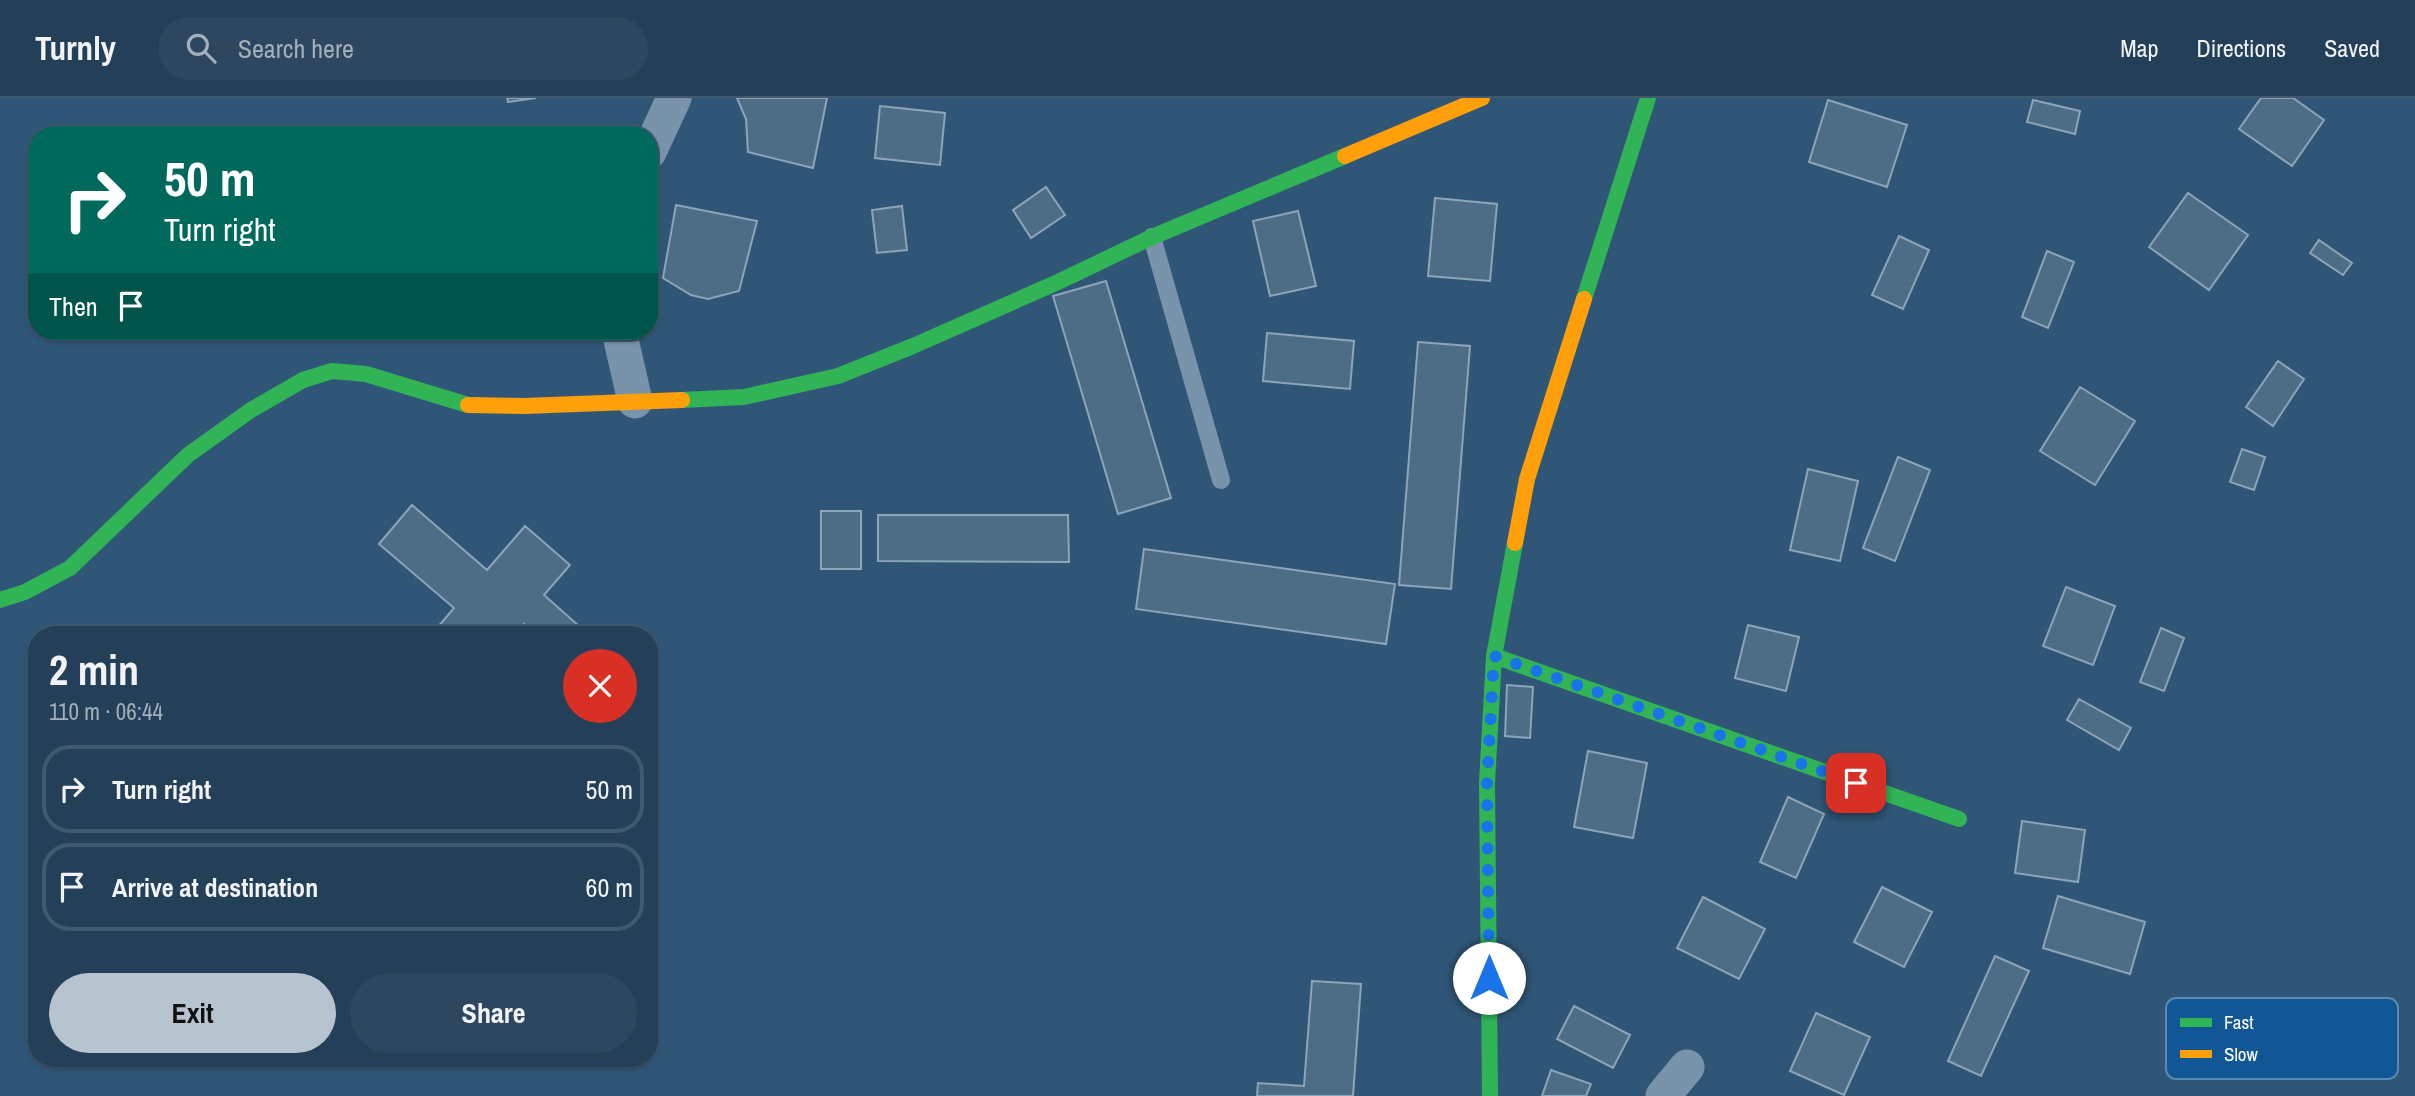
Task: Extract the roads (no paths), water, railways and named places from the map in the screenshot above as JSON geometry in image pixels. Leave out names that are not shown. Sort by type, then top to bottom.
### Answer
[{"type":"street","points":[[658,133],[674,98]]},
{"type":"street","points":[[0,600],[25,592],[70,568],[188,455],[251,410],[303,380],[332,371],[366,374],[463,405],[524,406],[744,397],[838,376],[1058,282],[1152,237],[1482,98]]},
{"type":"street","points":[[1490,1096],[1487,783],[1494,656],[1527,479],[1648,98]]},
{"type":"street","points":[[621,340],[635,401]]},
{"type":"street","points":[[1494,656],[1959,819]]},
{"type":"street","points":[[1663,1096],[1686,1068]]},
{"type":"lane","points":[[1152,237],[1221,480]]}]
